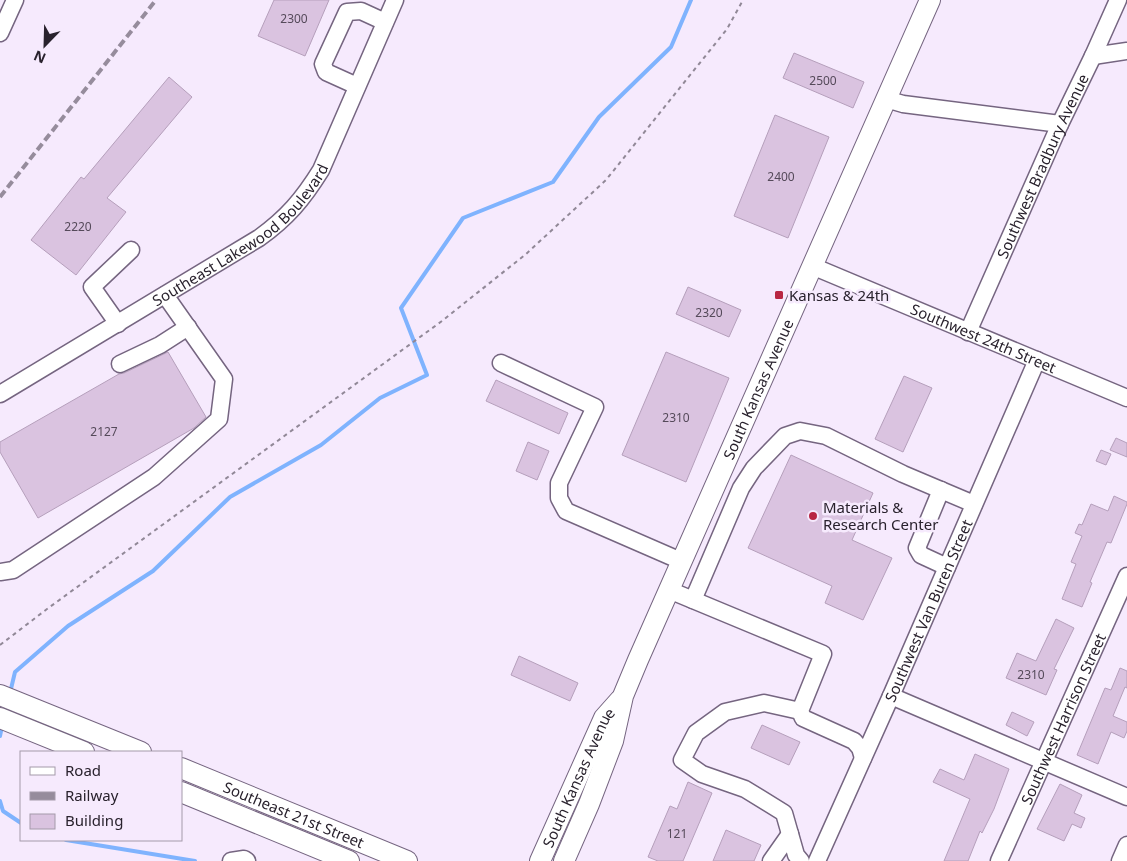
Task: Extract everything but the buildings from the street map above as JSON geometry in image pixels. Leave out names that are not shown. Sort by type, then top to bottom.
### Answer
[{"type":"main road","name":"South Kansas Avenue","points":[[564,861],[589,804],[613,741],[622,696],[930,0]]},
{"type":"main road","points":[[0,695],[138,751]]},
{"type":"main road","name":"South Kansas Avenue","points":[[540,861],[604,718],[622,696]]},
{"type":"main road","points":[[0,718],[82,751]]},
{"type":"main road","name":"Southeast 21st Street","points":[[182,768],[407,861]]},
{"type":"main road","name":"Southeast 21st Street","points":[[182,792],[349,861]]},
{"type":"street","points":[[0,33],[15,0]]},
{"type":"street","name":"Southeast Lakewood Boulevard","points":[[0,394],[260,238],[276,226],[300,202],[320,170],[395,0]]},
{"type":"street","name":"Southwest Bradbury Avenue","points":[[968,332],[1060,124],[1094,56],[1118,0]]},
{"type":"street","points":[[357,86],[326,72],[323,64],[346,12],[361,11],[385,22]]},
{"type":"street","points":[[1094,56],[1127,51]]},
{"type":"street","points":[[886,99],[903,104],[1060,124]]},
{"type":"street","points":[[118,324],[92,287],[131,250]]},
{"type":"street","name":"Southwest 24th Street","points":[[812,266],[1127,398]]},
{"type":"street","points":[[0,572],[13,570],[154,477],[220,419],[224,379],[165,295]]},
{"type":"street","points":[[120,364],[160,345],[188,327]]},
{"type":"street","name":"Southwest Van Buren Street","points":[[817,861],[891,696],[1036,360]]},
{"type":"street","points":[[501,363],[595,408],[559,483],[559,498],[566,511],[681,561]]},
{"type":"street","points":[[693,600],[741,488],[754,468],[785,436],[800,431],[826,436],[903,474],[974,504]]},
{"type":"street","points":[[942,490],[917,548],[921,554],[947,567]]},
{"type":"street","name":"Southwest Harrison Street","points":[[1000,861],[1127,576]]},
{"type":"street","points":[[669,590],[823,654],[800,711],[803,718],[854,741],[860,748],[863,758]]},
{"type":"street","points":[[891,696],[1127,796]]},
{"type":"street","points":[[800,711],[764,703],[725,712],[696,733],[682,760],[702,774],[745,789],[784,813],[796,855],[801,861]]},
{"type":"street","points":[[771,861],[790,834]]},
{"type":"street","points":[[1120,861],[1127,845]]},
{"type":"street","points":[[231,861],[244,859],[246,861]]},
{"type":"path","points":[[0,645],[408,346],[526,254],[606,180],[727,29],[743,0]]},
{"type":"waterway","points":[[10,693],[15,672],[68,626],[153,571],[230,497],[321,445],[380,398],[427,375],[401,308],[463,218],[553,182],[599,117],[671,47],[691,0]]},
{"type":"waterway","points":[[0,736],[2,726]]},
{"type":"waterway","points":[[0,801],[3,811],[20,822]]},
{"type":"waterway","points":[[72,841],[195,861]]},
{"type":"railway","points":[[0,197],[156,0]]},
{"type":"place","name":"Kansas & 24th","points":[[779,295]]},
{"type":"place","name":"Materials & Research Center","points":[[813,516]]}]
